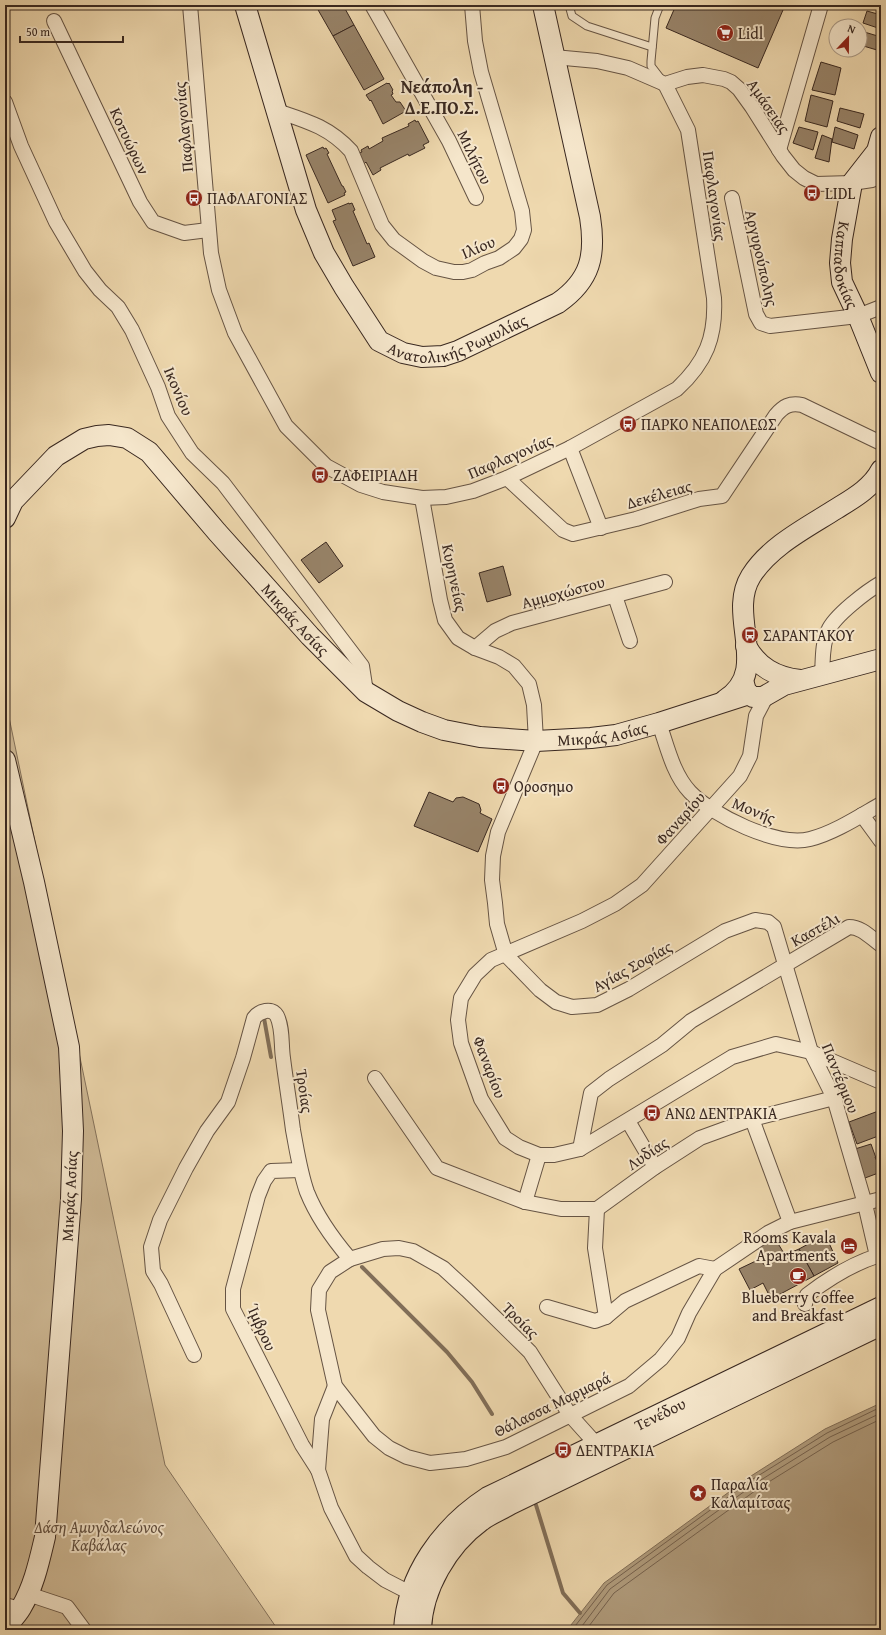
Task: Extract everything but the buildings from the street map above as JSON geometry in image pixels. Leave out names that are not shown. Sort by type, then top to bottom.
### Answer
[{"type":"street","name":"Παφλαγονίας","points":[[190,5],[211,253],[219,290],[235,333],[286,426],[326,466],[361,485],[383,492],[422,498],[446,496],[474,491],[507,478],[570,448],[677,389],[690,377],[704,357],[713,332],[715,312],[714,298],[688,130],[665,84]]},
{"type":"street","name":"Ανατολικής Ρωμυλίας","points":[[245,5],[306,210],[324,253],[379,341],[403,352],[422,357],[443,356],[458,351],[558,303],[571,294],[586,275],[590,264],[593,248],[593,234],[590,217],[543,5]]},
{"type":"street","name":"Μιλήτου","points":[[372,5],[449,140],[476,198]]},
{"type":"street","name":"Ιλίου","points":[[277,111],[313,123],[329,131],[351,151],[382,225],[394,240],[412,254],[436,268],[454,272],[472,270],[499,258],[514,248],[521,239],[524,230],[524,223],[518,193],[481,72],[475,41],[472,5]]},
{"type":"street","points":[[779,150],[821,5]]},
{"type":"street","name":"Κοτυώρων","points":[[54,22],[140,202],[153,222],[184,233],[208,230]]},
{"type":"street","points":[[554,57],[597,60],[628,68],[665,84]]},
{"type":"street","name":"Αμάσειας","points":[[665,84],[687,77],[703,75],[724,78],[739,89],[794,170],[804,178],[816,184],[852,183],[872,180],[881,171]]},
{"type":"street","name":"Ικονίου","points":[[5,102],[21,146],[56,222],[85,271],[100,290],[118,307],[132,330],[158,387],[168,416],[192,453],[223,482],[362,666],[366,692]]},
{"type":"street","name":"Καππαδοκίας","points":[[881,137],[877,151],[852,183],[842,239],[840,263],[842,282],[858,316],[881,373]]},
{"type":"street","name":"Αργυρούπολης","points":[[732,198],[756,314],[761,323],[770,326],[858,316],[881,306]]},
{"type":"street","name":"Δεκέλειας","points":[[507,478],[563,530],[573,534],[643,517],[699,499],[722,496],[776,415],[783,407],[795,403],[881,443]]},
{"type":"street","name":"Μικράς Ασίας","points":[[5,518],[13,501],[56,456],[84,439],[109,435],[127,438],[149,452],[217,532],[305,630],[366,692],[398,711],[444,730],[480,737],[536,741],[610,736],[717,705],[731,697],[738,690],[759,682]]},
{"type":"street","points":[[570,448],[601,528]]},
{"type":"street","points":[[880,473],[861,494],[777,548],[759,564],[750,578],[745,596],[746,641],[759,682],[784,685],[881,659]]},
{"type":"street","name":"Κυρηνείας","points":[[422,498],[440,600],[446,620],[458,638],[475,648],[499,656],[514,666],[529,684],[534,705],[536,741]]},
{"type":"street","name":"Αμμοχώστου","points":[[475,648],[495,631],[512,623],[665,582]]},
{"type":"street","points":[[822,674],[824,647],[828,630],[839,615],[881,583]]},
{"type":"street","points":[[615,596],[630,641]]},
{"type":"street","name":"Φαναρίου","points":[[759,682],[750,756],[740,776],[711,810],[642,884],[615,904],[582,921],[506,955],[491,960],[484,965],[475,975],[461,998],[458,1020],[461,1043],[481,1099],[505,1138],[519,1147],[539,1156],[580,1150],[732,1057],[776,1044],[812,1052],[881,1082]]},
{"type":"street","name":"Μονής","points":[[659,723],[680,778],[690,791],[711,810],[751,829],[791,840],[810,839],[826,833],[881,804]]},
{"type":"street","name":"Αγίας Σοφίας","points":[[536,741],[498,832],[493,856],[492,880],[497,924],[506,955],[540,990],[556,1002],[572,1007],[597,1006],[630,990],[725,931],[755,920],[768,922]]},
{"type":"street","name":"Μικράς Ασίας","points":[[5,760],[34,882],[69,1047],[73,1131],[70,1199],[45,1537],[37,1572],[5,1628]]},
{"type":"street","points":[[862,815],[881,840]]},
{"type":"street","name":"Παντέρμου","points":[[768,922],[774,927],[812,1052],[834,1098],[866,1204],[877,1256],[860,1262],[816,1288],[807,1295],[806,1304]]},
{"type":"street","name":"Καστέλι","points":[[580,1150],[591,1093],[609,1079],[662,1045],[691,1021],[849,927],[862,930],[881,945]]},
{"type":"street","name":"Τροίας","points":[[194,1355],[153,1270],[151,1247],[160,1220],[186,1168],[207,1131],[228,1102],[243,1058],[254,1018],[258,1013],[271,1011],[276,1015],[280,1027],[284,1070],[300,1170],[314,1206],[332,1237],[350,1259],[383,1249],[399,1248],[413,1251],[443,1268],[530,1352],[570,1415],[601,1452]]},
{"type":"street","points":[[375,1078],[437,1168],[525,1202],[561,1209],[597,1209],[595,1248],[606,1317]]},
{"type":"street","name":"Λυδίας","points":[[597,1209],[655,1167],[700,1138],[752,1119],[834,1098]]},
{"type":"street","points":[[752,1119],[790,1222]]},
{"type":"street","points":[[628,1120],[655,1167]]},
{"type":"street","points":[[525,1202],[539,1156]]},
{"type":"street","name":"Ίμβρου","points":[[300,1170],[271,1171],[264,1181],[258,1196],[233,1289],[233,1309],[298,1438],[318,1470],[331,1508],[356,1556],[385,1580],[418,1597]]},
{"type":"street","name":"Θάλασσα Μαρμαρά","points":[[350,1259],[330,1272],[319,1290],[318,1310],[335,1386],[374,1436],[389,1448],[407,1457],[430,1463],[466,1459],[506,1447],[629,1386],[661,1359],[678,1338],[689,1313],[715,1269],[768,1233],[790,1222],[881,1199]]},
{"type":"street","points":[[547,1308],[595,1321],[606,1317],[625,1301],[699,1266],[715,1269]]},
{"type":"street","name":"Τενέδου","points":[[418,1597],[434,1580],[450,1553],[465,1535],[482,1520],[601,1452],[881,1307]]},
{"type":"street","name":"Τενέδου","points":[[601,1452],[881,1325]]},
{"type":"street","name":"Ίμβρου","points":[[318,1470],[322,1419],[335,1386]]},
{"type":"street","points":[[404,1630],[407,1605],[418,1597]]},
{"type":"street","points":[[418,1597],[421,1630]]},
{"type":"street","points":[[18,1603],[67,1607],[84,1630]]},
{"type":"lane","points":[[569,5],[572,16],[587,26],[652,47]]},
{"type":"lane","points":[[660,5],[655,18],[651,66],[665,84]]},
{"type":"green space","name":"Δάση Αμυγδαλεώνος Καβάλας","points":[[5,698],[165,1465],[278,1630],[5,1630]]},
{"type":"water","points":[[881,1403],[881,1630],[567,1630],[604,1583],[751,1476],[825,1429]]},
{"type":"waterway","points":[[264,1018],[271,1057]]},
{"type":"waterway","points":[[362,1267],[447,1352],[472,1382],[492,1414]]},
{"type":"waterway","points":[[536,1505],[563,1593],[580,1613]]},
{"type":"place","name":"Lidl","points":[[725,33]]},
{"type":"place","name":"LIDL","points":[[812,193]]},
{"type":"place","name":"ΠΑΦΛΑΓΟΝΙΑΣ","points":[[194,198]]},
{"type":"place","name":"ΠΑΡΚΟ ΝΕΑΠΟΛΕΩΣ","points":[[628,424]]},
{"type":"place","name":"ΖΑΦΕΙΡΙΑΔΗ","points":[[320,475]]},
{"type":"place","name":"ΣΑΡΑΝΤΑΚΟΥ","points":[[750,635]]},
{"type":"place","name":"Οροσημο","points":[[501,786]]},
{"type":"place","name":"ΑΝΩ ΔΕΝΤΡΑΚΙΑ","points":[[652,1113]]},
{"type":"place","name":"Rooms Kavala Apartments","points":[[849,1246]]},
{"type":"place","name":"Blueberry Coffee and Breakfast","points":[[798,1276]]},
{"type":"place","name":"ΔΕΝΤΡΑΚΙΑ","points":[[563,1450]]},
{"type":"place","name":"Παραλία Καλαμίτσας","points":[[698,1493]]},
{"type":"district","name":"Νεάπολη - Δ.Ε.ΠΟ.Σ.","points":[[442,97]]}]
